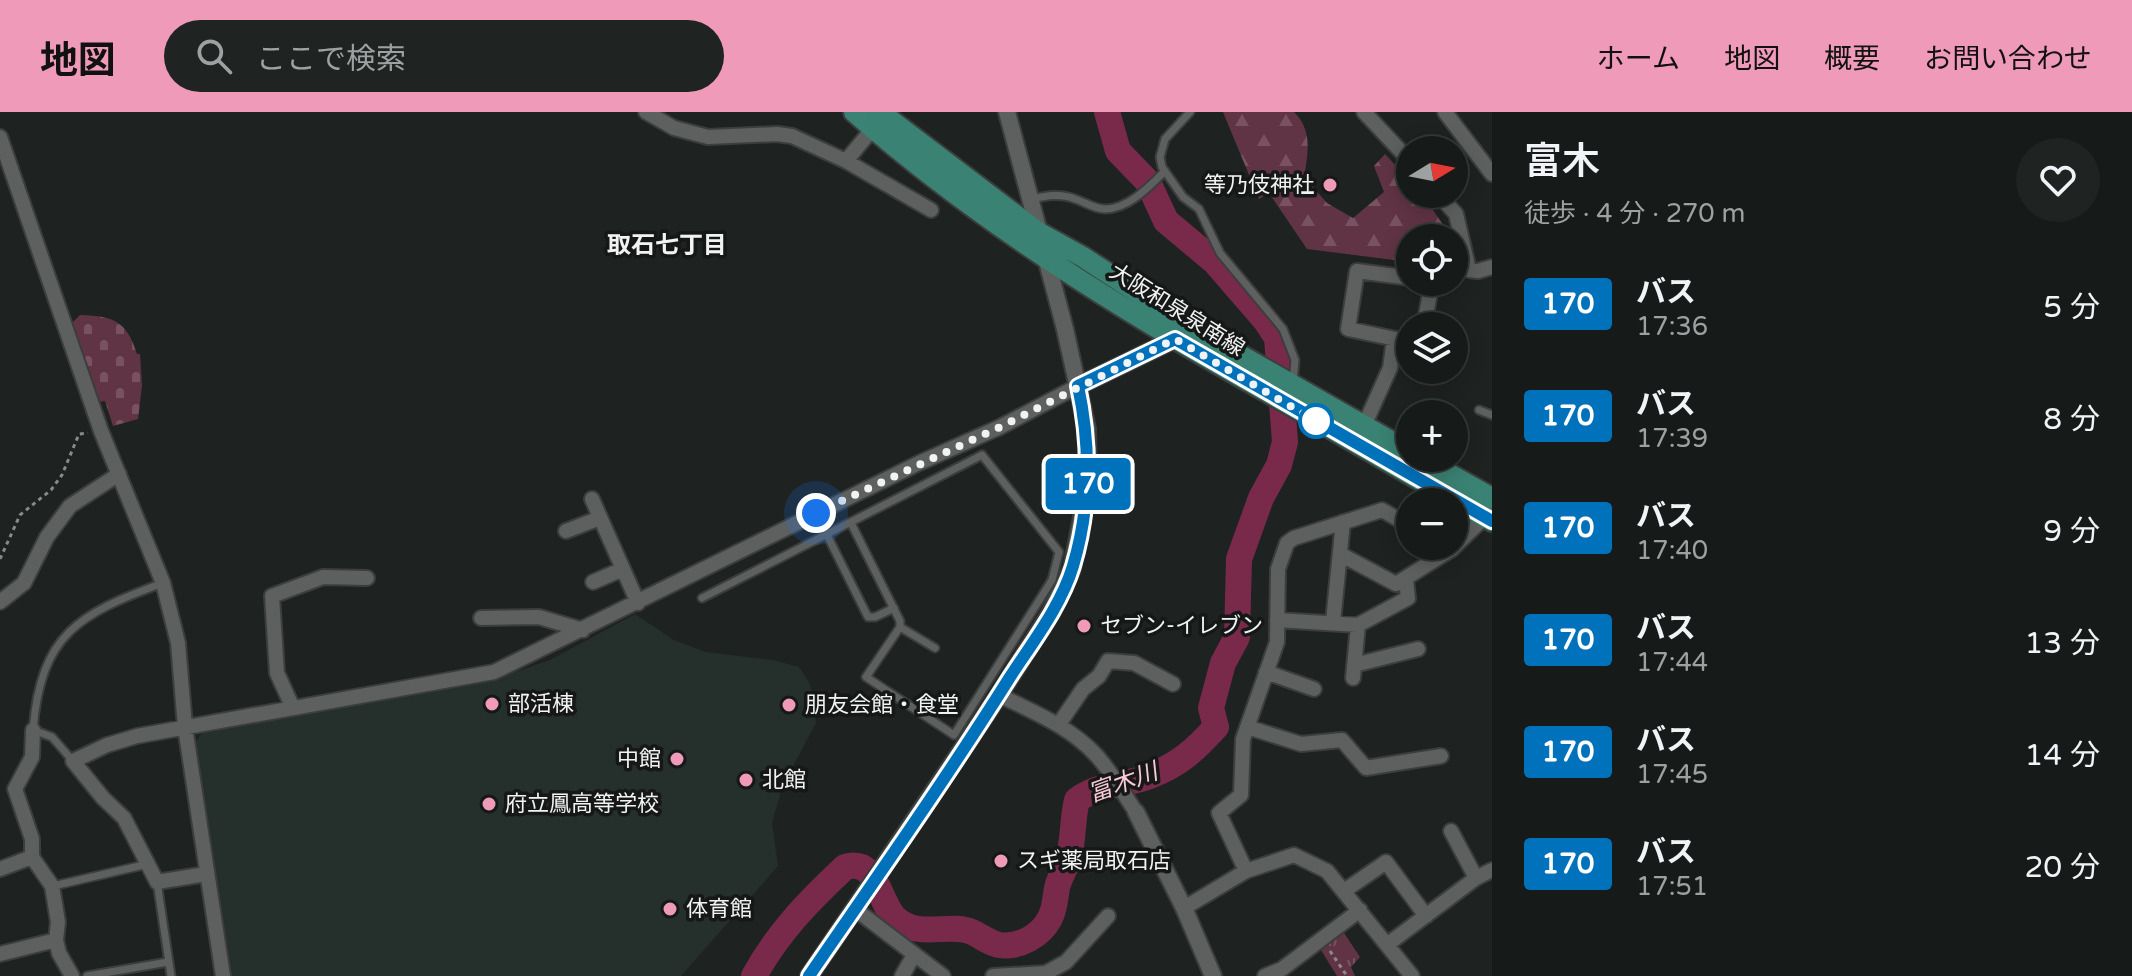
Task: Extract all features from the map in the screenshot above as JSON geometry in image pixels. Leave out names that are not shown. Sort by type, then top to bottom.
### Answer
[{"type":"main road","name":"大阪和泉泉南線","points":[[854,112],[879,118],[1038,232],[1083,257],[1180,332],[1269,394],[1490,512]]},
{"type":"main road","name":"大阪和泉泉南線","points":[[879,118],[923,170],[1046,257],[1180,332],[1268,370],[1396,444]]},
{"type":"main road","points":[[1439,472],[1490,512]]},
{"type":"street","points":[[646,112],[674,128],[708,137],[792,136],[846,161],[931,210]]},
{"type":"street","points":[[809,976],[855,909],[960,740],[999,695],[1050,614],[1072,569],[1088,485],[1087,429],[1007,112]]},
{"type":"street","points":[[1364,112],[1396,146]]},
{"type":"street","points":[[1445,112],[1492,174]]},
{"type":"street","points":[[846,161],[879,118]]},
{"type":"street","points":[[0,137],[101,431],[163,583],[178,643],[185,727],[223,976]]},
{"type":"street","points":[[1451,208],[1456,214],[1469,270],[1492,267]]},
{"type":"street","points":[[1364,426],[1390,368],[1394,340],[1348,329],[1357,271],[1396,276]]},
{"type":"street","points":[[206,874],[157,882],[124,818],[73,761],[121,740],[494,672],[975,438],[1180,332]]},
{"type":"street","points":[[0,602],[24,583],[47,537],[70,506],[119,474]]},
{"type":"street","points":[[592,499],[638,603]]},
{"type":"street","points":[[1246,871],[1219,813],[1241,795],[1243,739],[1277,642],[1278,569],[1287,543],[1294,538],[1382,510],[1396,518]]},
{"type":"street","points":[[1468,531],[1490,512]]},
{"type":"street","points":[[566,531],[600,518]]},
{"type":"street","points":[[1333,622],[1343,522]]},
{"type":"street","points":[[1340,554],[1396,584],[1433,560]]},
{"type":"street","points":[[593,582],[623,569]]},
{"type":"street","points":[[293,708],[277,673],[272,596],[323,577],[367,578]]},
{"type":"street","points":[[1277,620],[1358,625],[1408,598],[1406,580]]},
{"type":"street","points":[[481,618],[539,617],[583,630]]},
{"type":"street","points":[[1358,625],[1354,671],[1418,649]]},
{"type":"street","points":[[1059,724],[1083,689],[1099,676],[1108,661],[1134,663],[1173,684]]},
{"type":"street","points":[[1266,672],[1314,689]]},
{"type":"street","points":[[999,695],[1059,724],[1096,755],[1136,812],[1184,908],[1206,973]]},
{"type":"street","points":[[1247,727],[1301,744],[1342,740],[1366,768],[1441,756]]},
{"type":"street","points":[[33,730],[32,757],[15,789],[32,839],[32,857],[52,886],[58,922],[56,940],[59,953],[72,976]]},
{"type":"street","points":[[1451,831],[1476,878]]},
{"type":"street","points":[[1184,908],[1246,871],[1294,855],[1327,871],[1412,976]]},
{"type":"street","points":[[0,869],[32,857]]},
{"type":"street","points":[[1344,891],[1386,862],[1426,916]]},
{"type":"street","points":[[1388,944],[1476,878],[1492,870]]},
{"type":"street","points":[[855,909],[943,976]]},
{"type":"street","points":[[1265,976],[1284,972],[1360,910]]},
{"type":"street","points":[[993,976],[1046,973],[1066,962],[1108,916]]},
{"type":"street","points":[[0,954],[56,940]]},
{"type":"street","points":[[902,976],[914,955]]},
{"type":"lane","points":[[1190,112],[1162,146],[1160,157],[1164,172],[1183,197],[1199,209],[1220,253],[1283,329],[1295,360],[1291,384]]},
{"type":"lane","points":[[1028,199],[1053,195],[1072,197],[1097,208],[1108,209],[1124,204],[1164,172]]},
{"type":"lane","points":[[1479,410],[1492,415]]},
{"type":"lane","points":[[851,523],[900,621],[900,627],[866,677],[960,740],[1052,580],[1059,552],[982,455],[975,438]]},
{"type":"lane","points":[[702,598],[982,455]]},
{"type":"lane","points":[[827,535],[868,617],[894,608]]},
{"type":"lane","points":[[73,761],[52,737],[33,730],[36,697],[51,653],[61,638],[86,617],[122,598],[163,583]]},
{"type":"lane","points":[[900,627],[935,648]]},
{"type":"lane","points":[[52,886],[148,864]]},
{"type":"lane","points":[[157,882],[171,976]]},
{"type":"lane","points":[[87,976],[168,962]]},
{"type":"path","points":[[0,559],[20,515],[51,490],[62,475],[79,434],[101,431]]},
{"type":"path","points":[[1317,942],[1332,952],[1347,976]]},
{"type":"shaded area","name":"府立鳳高等学校","points":[[635,614],[674,640],[706,652],[773,660],[799,667],[809,682],[816,723],[783,785],[772,823],[778,866],[681,976],[228,976],[191,748],[205,729],[498,680],[550,660]]},
{"type":"green space","points":[[1223,112],[1294,112],[1307,135],[1304,177],[1327,203],[1353,218],[1384,192],[1374,166],[1385,154],[1396,166],[1396,208],[1432,208],[1443,224],[1396,224],[1396,260],[1307,249],[1269,193],[1259,199]]},
{"type":"green space","points":[[80,315],[102,317],[118,323],[129,335],[137,354],[140,354],[142,386],[138,419],[113,426],[105,401],[98,402],[70,325]]},
{"type":"green space","points":[[1344,933],[1360,957],[1351,967],[1355,976],[1337,976],[1321,950]]},
{"type":"waterway","name":"富木川","points":[[754,976],[795,918],[845,867],[864,868],[876,883],[889,911],[904,925],[924,929],[963,929],[999,945],[1014,945],[1029,939],[1041,930],[1053,911],[1058,884],[1070,852],[1077,800],[1094,790],[1141,779],[1170,767],[1216,727],[1211,708],[1223,663],[1237,637],[1239,559],[1261,498],[1279,465],[1285,442],[1277,338],[1215,262],[1166,221],[1148,182],[1118,151],[1107,112]]},
{"type":"bus line","name":"170","points":[[809,976],[999,695],[1050,614],[1072,569],[1088,485],[1087,429],[1078,386],[1175,339],[1492,521]]},
{"type":"place","name":"等乃伎神社","points":[[1330,185]]},
{"type":"place","name":"セブン-イレブン","points":[[1084,626]]},
{"type":"place","name":"部活棟","points":[[492,704]]},
{"type":"place","name":"朋友会館・食堂","points":[[789,705]]},
{"type":"place","name":"中館","points":[[677,759]]},
{"type":"place","name":"北館","points":[[746,780]]},
{"type":"place","name":"府立鳳高等学校","points":[[489,804]]},
{"type":"place","name":"スギ薬局取石店","points":[[1001,861]]},
{"type":"place","name":"体育館","points":[[670,909]]},
{"type":"district","name":"取石七丁目","points":[[667,245]]},
{"type":"route","points":[[816,513],[1000,427],[1175,339],[1316,421]]}]
